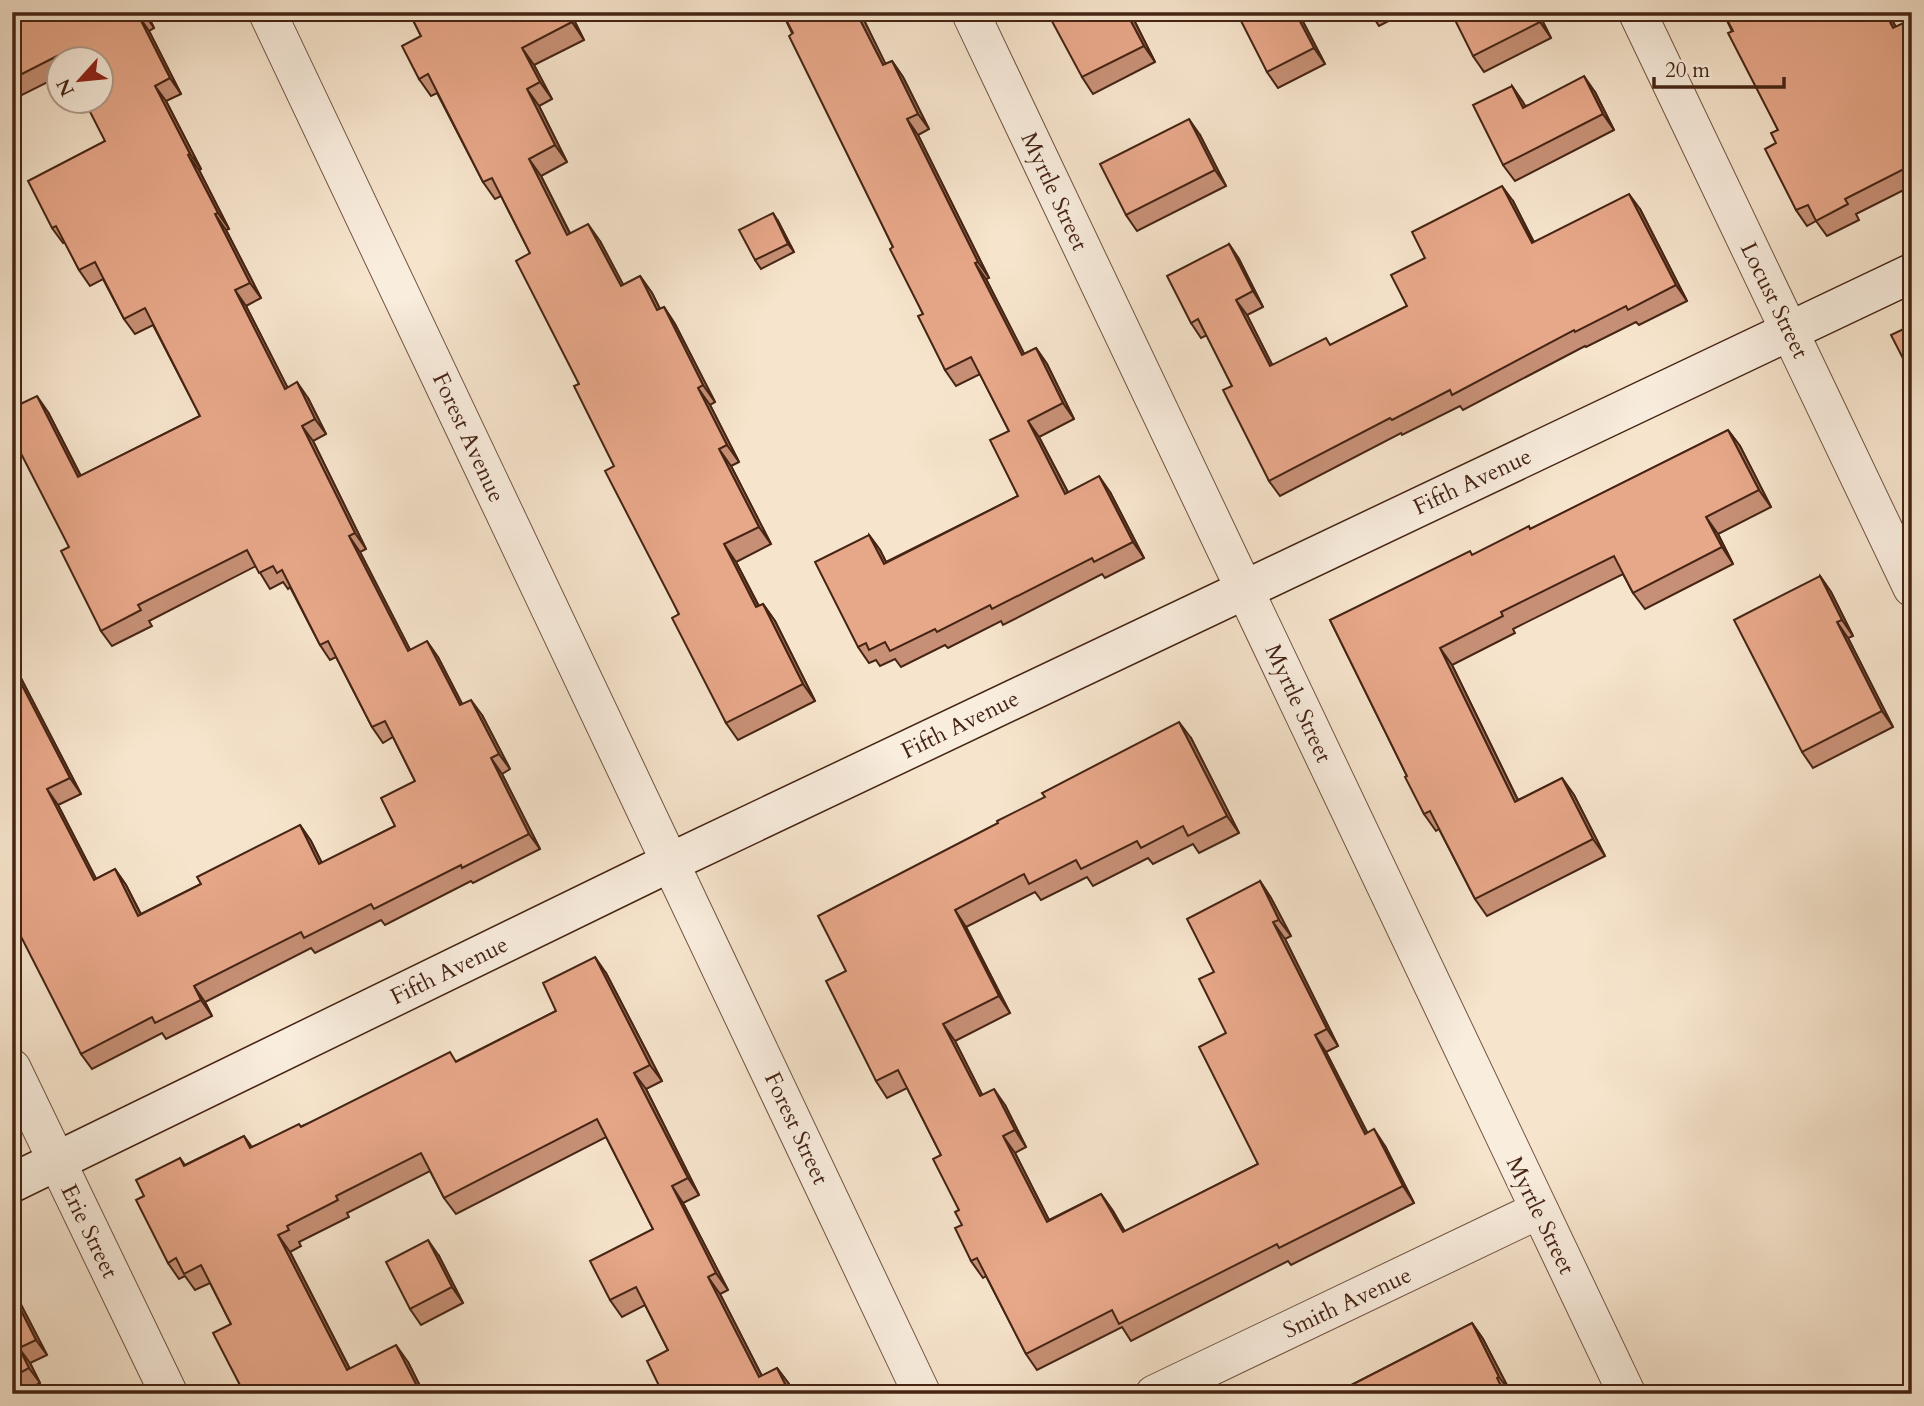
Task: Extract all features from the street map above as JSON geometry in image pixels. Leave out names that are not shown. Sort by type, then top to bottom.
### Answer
[{"type":"street","name":"Forest Avenue","points":[[267,12],[671,862]]},
{"type":"street","name":"Myrtle Street","points":[[970,12],[1627,1394]]},
{"type":"street","name":"Locust Street","points":[[1637,12],[1912,589]]},
{"type":"street","name":"Fifth Avenue","points":[[12,1183],[671,862],[1912,273]]},
{"type":"street","name":"Forest Street","points":[[671,862],[922,1394]]},
{"type":"street","name":"Erie Street","points":[[12,1068],[169,1394]]},
{"type":"street","name":"Smith Avenue","points":[[1154,1394],[1539,1210]]},
{"type":"building","points":[[12,12],[143,12],[138,15],[170,78],[155,86],[250,283],[235,290],[285,389],[297,382],[315,419],[302,426],[355,533],[349,536],[408,651],[427,641],[460,705],[471,700],[499,754],[491,758],[529,834],[374,909],[371,904],[304,938],[301,932],[194,986],[201,1000],[155,1023],[152,1017],[81,1054],[12,919],[12,832],[16,830],[12,823],[12,666],[70,778],[47,789],[94,880],[115,869],[138,916],[201,884],[197,877],[300,825],[319,864],[395,826],[381,798],[415,781],[385,721],[372,727],[328,641],[320,645],[282,570],[277,573],[273,566],[259,573],[247,550],[138,605],[141,610],[101,631],[61,551],[69,547],[12,436],[12,408],[37,396],[78,477],[200,416],[145,308],[124,319],[95,262],[79,270],[56,226],[52,228],[28,181],[105,141],[92,116],[116,116],[116,46],[46,46],[46,62],[12,79]]},
{"type":"building","points":[[409,12],[461,12],[465,20],[480,12],[566,12],[572,22],[522,48],[540,82],[527,89],[555,145],[529,159],[567,235],[588,224],[621,286],[640,276],[657,310],[664,307],[703,385],[698,388],[727,445],[719,449],[759,527],[724,544],[756,607],[763,604],[803,684],[726,723],[672,618],[679,614],[605,471],[614,466],[574,386],[579,384],[516,261],[530,253],[492,178],[483,182],[428,74],[419,79],[402,46],[421,36]]},
{"type":"building","points":[[782,12],[856,12],[883,65],[892,61],[918,114],[907,119],[978,262],[975,263],[1022,355],[1036,348],[1063,403],[1028,421],[1065,494],[1099,476],[1133,542],[1094,562],[1092,558],[992,609],[990,605],[937,632],[935,629],[890,651],[885,642],[869,650],[866,643],[858,647],[815,562],[869,535],[884,564],[1018,496],[990,440],[1009,431],[971,357],[945,370],[918,316],[923,314],[890,249],[893,247],[789,36],[793,33]]},
{"type":"building","points":[[1047,12],[1126,12],[1144,46],[1082,77]]},
{"type":"building","points":[[1245,12],[1295,12],[1314,48],[1267,72],[1238,15]]},
{"type":"building","points":[[1451,12],[1535,12],[1540,22],[1473,56]]},
{"type":"building","points":[[1723,12],[1885,12],[1893,28],[1912,19],[1912,165],[1845,199],[1848,204],[1816,221],[1808,205],[1796,210],[1765,149],[1776,143],[1771,133],[1778,130],[1728,33],[1733,31]]},
{"type":"building","points":[[1584,76],[1603,114],[1503,165],[1473,105],[1512,86],[1523,108]]},
{"type":"building","points":[[1189,119],[1215,170],[1126,215],[1100,164]]},
{"type":"building","points":[[1502,186],[1532,243],[1629,194],[1676,285],[1628,310],[1626,306],[1575,332],[1574,330],[1452,395],[1450,390],[1392,420],[1390,418],[1269,481],[1223,390],[1232,386],[1198,319],[1191,323],[1167,276],[1229,244],[1253,291],[1236,300],[1270,366],[1326,338],[1330,345],[1407,306],[1391,275],[1425,258],[1412,232]]},
{"type":"building","points":[[773,213],[788,244],[755,260],[739,230]]},
{"type":"building","points":[[1912,325],[1912,376],[1891,335]]},
{"type":"building","points":[[1728,430],[1759,490],[1706,517],[1722,547],[1633,593],[1614,556],[1501,612],[1503,616],[1440,648],[1515,802],[1562,778],[1593,839],[1475,899],[1430,811],[1424,814],[1330,620],[1470,551],[1472,555],[1529,526],[1530,529]]},
{"type":"building","points":[[1820,576],[1842,620],[1837,622],[1882,711],[1802,752],[1734,620]]},
{"type":"building","points":[[1179,722],[1227,816],[1188,836],[1183,826],[1141,848],[1137,841],[1081,869],[1076,860],[1029,884],[1024,874],[955,910],[999,996],[943,1024],[980,1096],[994,1089],[1015,1130],[1003,1136],[1047,1222],[1101,1194],[1123,1232],[1258,1164],[1199,1047],[1226,1033],[1199,979],[1214,972],[1187,919],[1260,881],[1279,920],[1273,922],[1327,1029],[1315,1035],[1365,1134],[1374,1129],[1403,1186],[1279,1248],[1277,1244],[1119,1324],[1112,1310],[1026,1354],[977,1258],[971,1261],[955,1228],[962,1225],[955,1212],[959,1210],[933,1159],[941,1155],[898,1070],[876,1081],[826,981],[846,971],[818,916],[998,823],[997,821],[1045,797],[1042,793]]},
{"type":"building","points":[[595,957],[650,1065],[634,1073],[688,1178],[672,1186],[716,1273],[708,1277],[759,1377],[777,1368],[790,1394],[663,1394],[647,1361],[668,1350],[636,1287],[610,1300],[590,1261],[653,1229],[597,1119],[444,1198],[421,1153],[336,1196],[338,1200],[287,1226],[289,1230],[278,1235],[347,1370],[396,1345],[421,1394],[249,1394],[246,1388],[242,1389],[213,1333],[231,1324],[201,1265],[184,1274],[176,1258],[168,1263],[136,1200],[144,1196],[136,1180],[180,1158],[184,1166],[244,1136],[250,1148],[299,1124],[301,1127],[450,1052],[456,1062],[556,1011],[543,983]]},
{"type":"building","points":[[428,1240],[452,1287],[410,1309],[386,1262]]},
{"type":"building","points":[[12,1293],[36,1340],[19,1348],[29,1368],[12,1377]]},
{"type":"building","points":[[1472,1323],[1505,1394],[1334,1394]]}]
